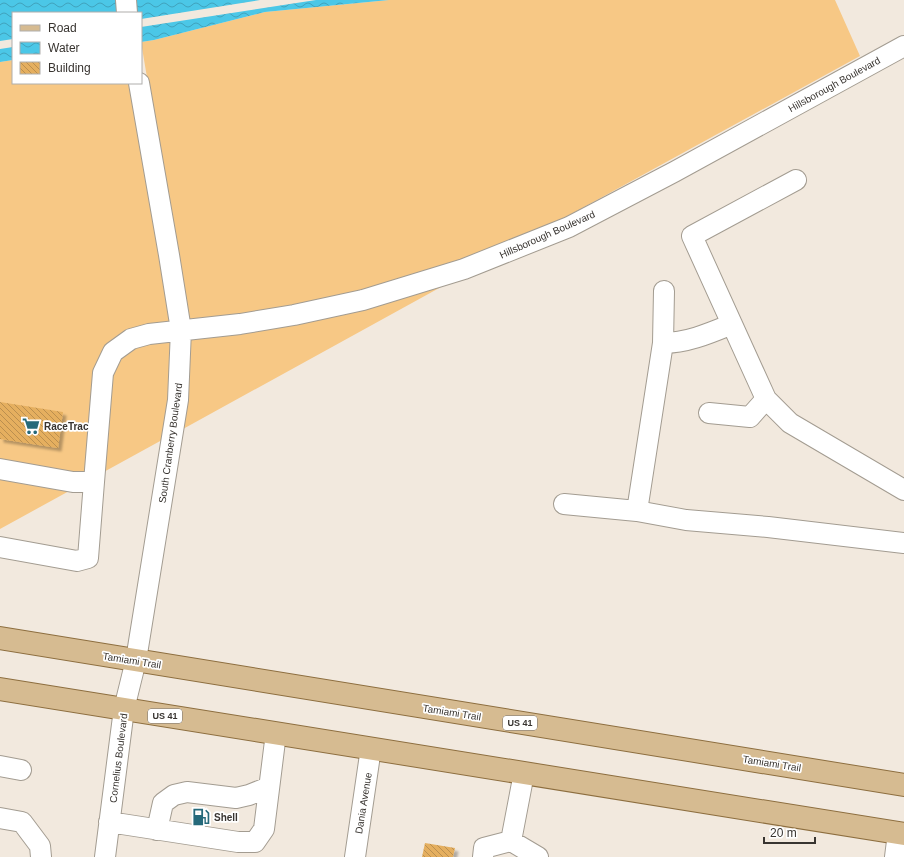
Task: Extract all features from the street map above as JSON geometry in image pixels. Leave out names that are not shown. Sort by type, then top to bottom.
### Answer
[{"type":"main road","name":"Tamiami Trail","points":[[0,638],[904,785]]},
{"type":"main road","name":"US 41","points":[[0,689],[901,834]]},
{"type":"street","points":[[126,0],[127,12]]},
{"type":"street","name":"Hillsborough Boulevard","points":[[0,548],[77,561],[88,558],[103,373],[113,352],[132,339],[150,334],[240,324],[294,315],[363,300],[471,267],[569,227],[674,172],[904,46]]},
{"type":"street","name":"South Cranberry Boulevard","points":[[136,660],[178,400],[181,330],[139,84]]},
{"type":"street","points":[[796,180],[692,236],[766,400],[790,423],[904,490]]},
{"type":"street","points":[[637,511],[664,343],[664,291]]},
{"type":"street","points":[[664,343],[678,343],[708,334],[732,324]]},
{"type":"street","points":[[709,413],[750,417],[766,400]]},
{"type":"street","points":[[0,469],[73,482],[94,482]]},
{"type":"street","points":[[564,504],[637,511],[686,520],[768,527],[904,544]]},
{"type":"street","name":"Cornelius Boulevard","points":[[105,857],[124,709],[136,660]]},
{"type":"street","points":[[110,822],[238,842],[256,842],[264,829],[276,734]]},
{"type":"street","name":"Dania Avenue","points":[[355,857],[371,748]]},
{"type":"street","points":[[0,766],[21,770]]},
{"type":"street","points":[[512,841],[524,773]]},
{"type":"street","points":[[157,830],[163,803],[174,795],[187,792],[236,798],[249,795],[269,787]]},
{"type":"street","points":[[0,818],[22,822],[40,846],[41,857]]},
{"type":"street","points":[[895,857],[901,834]]},
{"type":"street","points":[[483,857],[484,848],[512,841],[538,857]]},
{"type":"shaded area","points":[[389,0],[835,0],[860,56],[564,218],[460,260],[360,291],[238,314],[188,319],[142,42],[265,12]]},
{"type":"shaded area","points":[[12,60],[12,84],[130,84],[172,329],[169,398],[162,440],[0,529],[0,62]]},
{"type":"shaded area","points":[[441,287],[183,429],[190,339],[366,309]]},
{"type":"water","points":[[0,0],[260,0],[142,19],[142,12],[12,12],[12,39],[0,41]]},
{"type":"water","points":[[316,0],[389,0],[265,12],[142,42],[142,27]]},
{"type":"water","points":[[12,47],[12,60],[0,62],[0,49]]},
{"type":"building","name":"RaceTrac","points":[[0,402],[63,412],[58,448],[0,439]]},
{"type":"building","points":[[425,843],[455,848],[453,857],[422,857]]},
{"type":"place","name":"RaceTrac","points":[[31,426]]},
{"type":"place","name":"Shell","points":[[201,817]]}]
